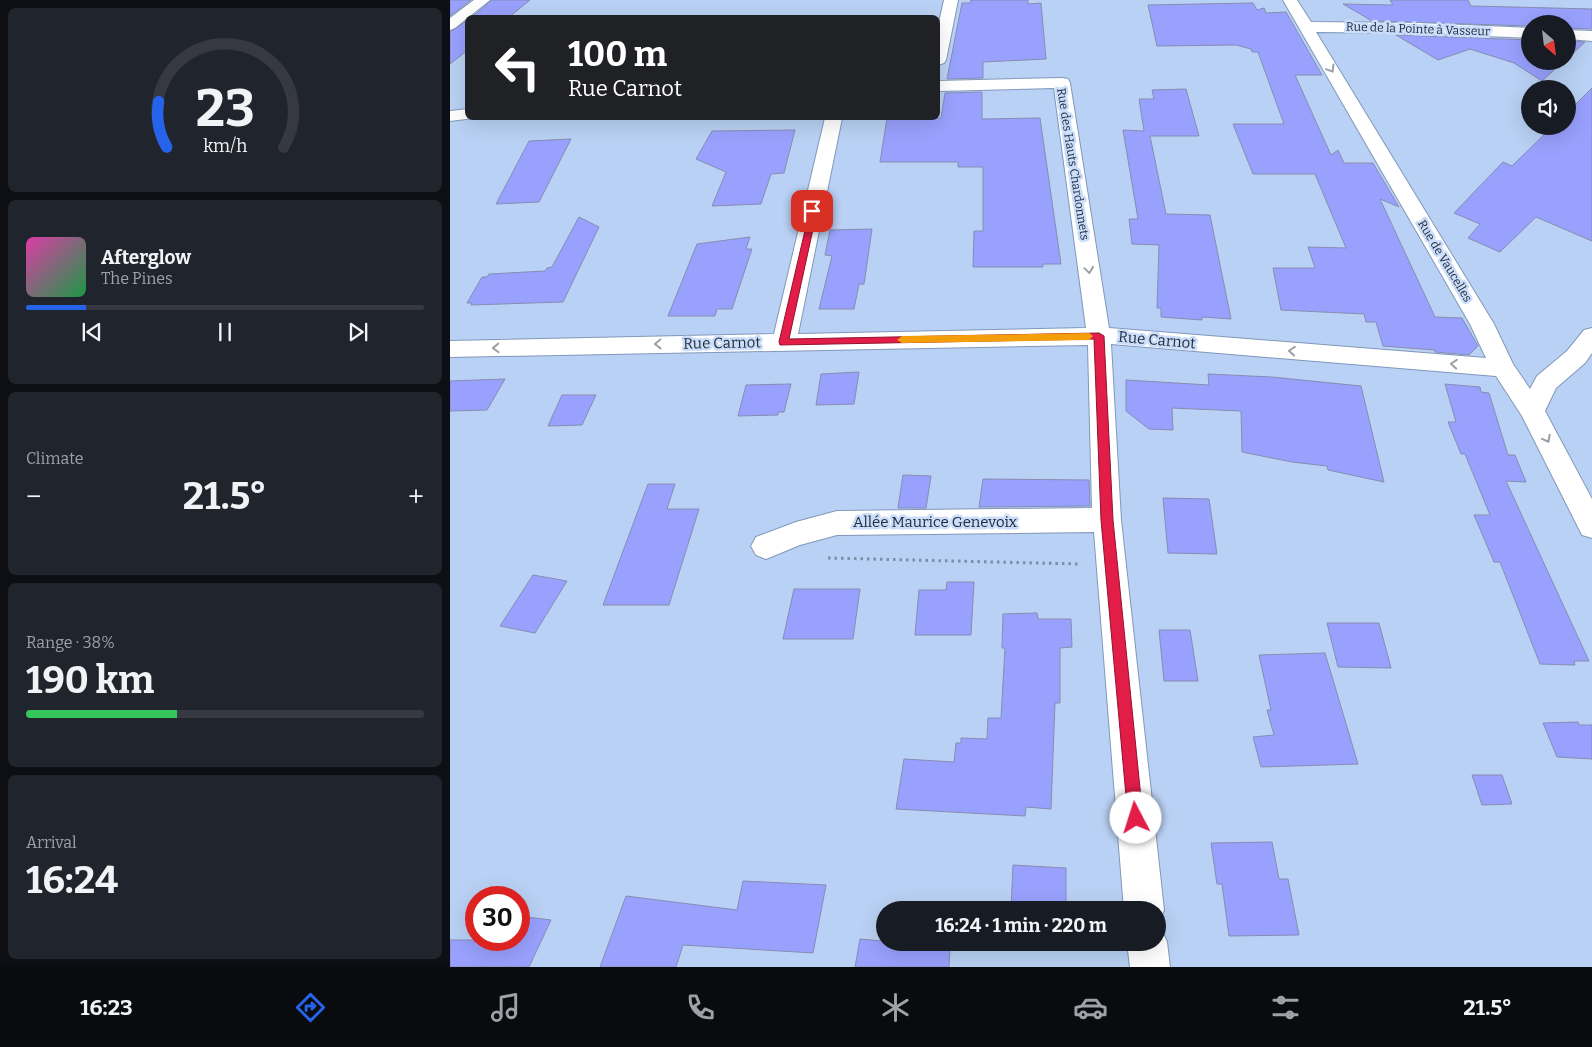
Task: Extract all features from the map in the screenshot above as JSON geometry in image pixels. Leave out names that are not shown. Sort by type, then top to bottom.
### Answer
[{"type":"street","points":[[450,25],[484,0]]},
{"type":"street","points":[[940,51],[951,0]]},
{"type":"street","name":"Rue de Vaucelles","points":[[1290,0],[1482,324],[1503,368],[1532,411],[1592,526]]},
{"type":"street","name":"Rue de la Pointe à Vasseur","points":[[1306,27],[1418,28],[1521,33]]},
{"type":"street","points":[[1576,35],[1592,36]]},
{"type":"street","name":"Rue des Hauts Chardonnets","points":[[940,86],[1062,83],[1099,336],[1107,520],[1143,901]]},
{"type":"street","points":[[450,116],[465,114]]},
{"type":"street","points":[[784,342],[833,120]]},
{"type":"street","name":"Rue Carnot","points":[[450,349],[1099,336],[1503,368]]},
{"type":"street","points":[[1532,411],[1546,382],[1576,357],[1592,336]]},
{"type":"street","name":"Allée Maurice Genevoix","points":[[766,546],[796,534],[837,523],[1107,520]]},
{"type":"street","points":[[1148,951],[1150,967]]},
{"type":"path","points":[[821,558],[1112,565]]},
{"type":"building","points":[[450,0],[471,0],[450,16]]},
{"type":"building","points":[[492,0],[530,0],[512,15],[474,15]]},
{"type":"building","points":[[971,0],[1028,0],[1028,4],[1041,3],[1046,59],[983,62],[983,78],[947,79],[962,3],[970,3]]},
{"type":"building","points":[[1390,0],[1468,0],[1471,6],[1592,9],[1592,29],[1576,28],[1576,15],[1521,15],[1521,26],[1372,21],[1343,4],[1393,5]]},
{"type":"building","points":[[1253,3],[1257,10],[1264,8],[1266,13],[1286,12],[1322,75],[1295,75],[1331,155],[1338,150],[1344,163],[1373,163],[1399,207],[1380,199],[1435,317],[1462,318],[1478,346],[1469,355],[1383,346],[1376,322],[1366,322],[1364,314],[1281,310],[1273,268],[1315,268],[1308,247],[1346,248],[1315,174],[1253,174],[1233,124],[1284,124],[1258,52],[1252,52],[1251,49],[1236,45],[1157,46],[1148,5]]},
{"type":"building","points":[[465,22],[465,52],[450,64],[450,32]]},
{"type":"building","points":[[1396,35],[1521,40],[1521,68],[1514,63],[1470,49],[1438,60]]},
{"type":"building","points":[[1576,41],[1585,42],[1576,50]]},
{"type":"building","points":[[1525,70],[1554,70],[1543,80]]},
{"type":"building","points":[[1592,88],[1592,241],[1536,217],[1500,252],[1468,238],[1480,224],[1454,213],[1503,162],[1512,166],[1544,135],[1576,135],[1576,104]]},
{"type":"building","points":[[1186,89],[1199,136],[1150,136],[1166,214],[1210,215],[1231,319],[1202,317],[1202,320],[1161,317],[1161,308],[1157,308],[1159,245],[1132,244],[1129,219],[1138,219],[1123,130],[1144,131],[1139,99],[1154,99],[1152,90]]},
{"type":"building","points":[[982,92],[982,119],[1040,118],[1061,264],[1043,264],[1043,267],[973,267],[974,231],[983,231],[983,167],[958,167],[958,162],[880,162],[887,120],[940,120],[945,93]]},
{"type":"building","points":[[795,130],[784,173],[771,174],[761,204],[712,206],[726,172],[696,159],[712,131]]},
{"type":"building","points":[[571,139],[539,202],[496,204],[529,141]]},
{"type":"building","points":[[579,217],[599,227],[563,302],[471,305],[472,303],[467,303],[482,277],[487,277],[489,274],[545,271],[547,268],[552,267]]},
{"type":"building","points":[[872,229],[864,284],[859,284],[854,309],[819,309],[832,256],[825,255],[830,230]]},
{"type":"building","points":[[750,237],[746,249],[752,249],[732,309],[717,309],[715,316],[668,316],[697,244]]},
{"type":"building","points":[[859,372],[854,404],[816,405],[821,374]]},
{"type":"building","points":[[1208,374],[1272,377],[1361,386],[1384,482],[1328,470],[1327,466],[1292,462],[1242,452],[1241,411],[1172,408],[1173,430],[1149,429],[1126,411],[1126,380],[1209,385]]},
{"type":"building","points":[[505,379],[487,410],[450,411],[450,381]]},
{"type":"building","points":[[791,384],[784,412],[778,412],[778,415],[738,416],[746,385]]},
{"type":"building","points":[[1445,384],[1480,387],[1481,392],[1489,393],[1508,455],[1515,455],[1526,482],[1506,481],[1589,661],[1574,661],[1575,665],[1540,664],[1500,562],[1494,562],[1474,515],[1490,515],[1465,454],[1461,454],[1448,422],[1456,422]]},
{"type":"building","points":[[562,395],[596,395],[582,425],[548,426]]},
{"type":"building","points":[[903,475],[931,476],[926,508],[898,508]]},
{"type":"building","points":[[983,479],[1089,480],[1090,506],[979,507]]},
{"type":"building","points":[[648,484],[675,484],[667,509],[699,509],[669,605],[603,605]]},
{"type":"building","points":[[1163,498],[1209,499],[1217,554],[1168,553]]},
{"type":"building","points":[[533,575],[567,581],[535,633],[500,626]]},
{"type":"building","points":[[947,582],[974,582],[971,635],[915,635],[919,590],[946,590]]},
{"type":"building","points":[[794,589],[860,589],[853,639],[783,639]]},
{"type":"building","points":[[1037,613],[1038,619],[1071,619],[1072,647],[1060,648],[1060,703],[1055,703],[1051,809],[1026,807],[1025,816],[896,809],[904,759],[954,762],[956,743],[961,743],[961,738],[987,739],[988,718],[1001,718],[1005,648],[1002,648],[1003,614]]},
{"type":"building","points":[[1327,623],[1379,623],[1391,668],[1338,667]]},
{"type":"building","points":[[1159,630],[1190,630],[1198,681],[1164,681]]},
{"type":"building","points":[[1325,653],[1358,764],[1261,767],[1253,737],[1274,735],[1267,710],[1271,710],[1259,655]]},
{"type":"building","points":[[1578,722],[1579,725],[1592,725],[1592,759],[1557,757],[1543,723]]},
{"type":"building","points":[[1472,775],[1502,775],[1512,804],[1482,805]]},
{"type":"building","points":[[1272,842],[1279,879],[1288,879],[1299,935],[1229,936],[1222,884],[1217,884],[1211,843]]},
{"type":"building","points":[[1013,865],[1066,868],[1066,901],[1011,901]]},
{"type":"building","points":[[743,881],[826,885],[813,953],[683,945],[676,967],[600,967],[626,896],[737,910]]},
{"type":"building","points":[[530,917],[551,920],[529,967],[450,967],[450,940],[465,940],[465,951],[530,951]]},
{"type":"building","points":[[860,939],[876,940],[876,951],[950,951],[949,967],[855,967]]},
{"type":"slow traffic","points":[[902,340],[1089,336]]},
{"type":"route","points":[[812,211],[784,342],[1099,336],[1107,520],[1136,818]]}]
